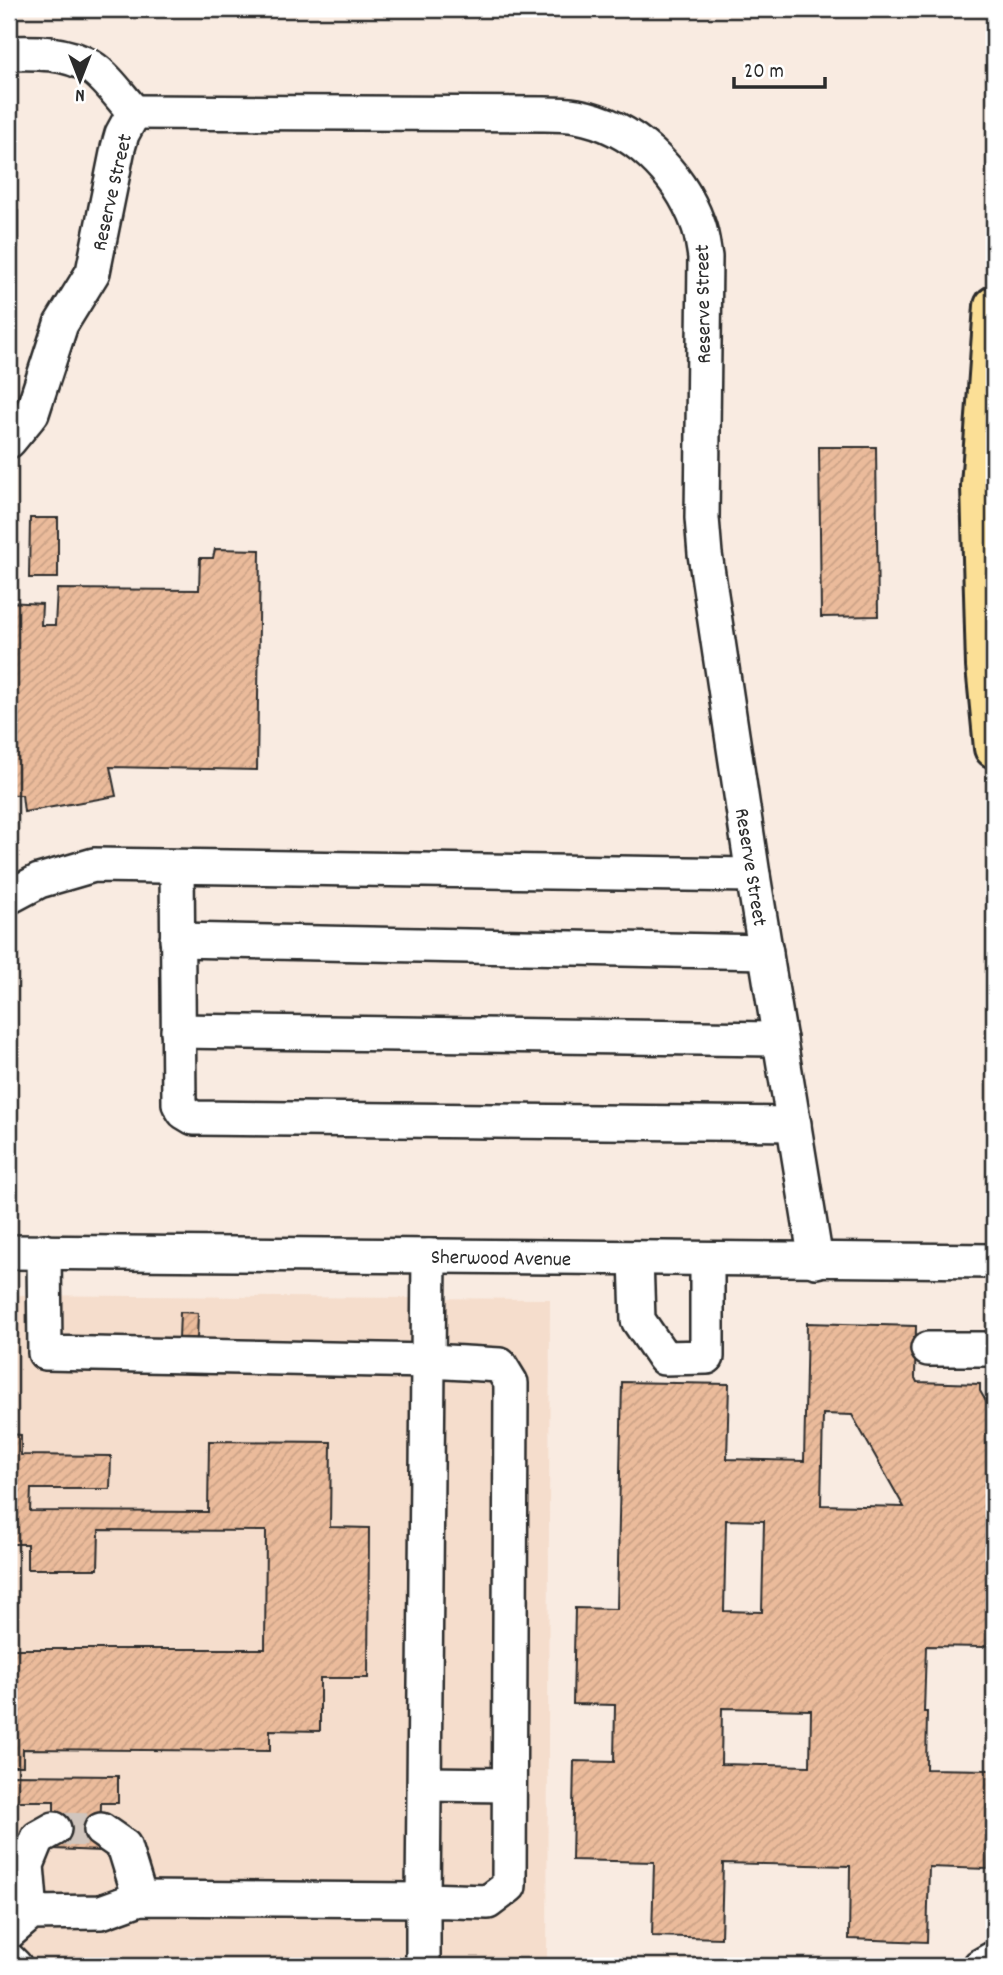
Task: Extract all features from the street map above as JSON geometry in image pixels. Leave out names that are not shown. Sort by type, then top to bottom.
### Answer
[{"type":"highway","points":[[994,306],[981,486],[986,666],[994,748]]},
{"type":"street","points":[[9,53],[42,52],[69,57],[93,68],[134,112]]},
{"type":"street","name":"Reserve Street","points":[[9,441],[32,413],[61,324],[93,272],[118,148],[134,112],[530,113],[577,116],[602,123],[624,134],[655,158],[678,183],[699,227],[705,257],[702,518],[705,554],[753,875],[816,1261]]},
{"type":"street","points":[[9,897],[39,881],[94,865],[753,875]]},
{"type":"street","points":[[177,867],[179,1104],[184,1112],[194,1118],[794,1124]]},
{"type":"street","points":[[177,940],[766,952]]},
{"type":"street","points":[[178,1031],[780,1039]]},
{"type":"street","points":[[44,1251],[45,1353],[429,1361],[500,1365],[511,1383],[509,1886],[488,1902],[140,1898],[101,1912],[20,1922],[27,1865],[38,1838],[54,1829]]},
{"type":"street","name":"Sherwood Avenue","points":[[9,1252],[994,1261]]},
{"type":"street","points":[[423,1966],[429,1256]]},
{"type":"street","points":[[636,1258],[638,1320],[664,1358],[706,1357],[707,1259]]},
{"type":"street","points":[[928,1349],[994,1349]]},
{"type":"street","points":[[425,1784],[509,1785]]},
{"type":"street","points":[[101,1830],[124,1846],[140,1898]]},
{"type":"street","points":[[980,1966],[994,1958]]},
{"type":"street","points":[[9,1960],[15,1966]]},
{"type":"shaded area","points":[[9,1295],[550,1299],[547,1966],[9,1966]]},
{"type":"building","points":[[9,211],[18,211],[18,247],[9,247]]},
{"type":"building","points":[[819,447],[876,447],[878,616],[821,617]]},
{"type":"building","points":[[30,518],[58,518],[58,578],[29,578]]},
{"type":"building","points":[[215,549],[260,550],[257,770],[110,767],[116,796],[24,812],[22,795],[9,795],[9,602],[42,604],[41,625],[55,625],[57,589],[199,590],[200,558],[213,558]]},
{"type":"building","points":[[180,1312],[198,1313],[197,1340],[179,1339]]},
{"type":"building","points":[[807,1323],[916,1326],[917,1382],[980,1384],[980,1391],[994,1415],[994,1641],[983,1647],[926,1646],[924,1712],[927,1712],[926,1769],[990,1770],[988,1869],[929,1867],[927,1942],[849,1939],[850,1866],[723,1863],[721,1938],[652,1936],[654,1862],[572,1860],[574,1761],[614,1762],[615,1705],[573,1704],[575,1608],[617,1609],[622,1382],[729,1384],[727,1459],[804,1461]],"holes":[[[823,1414],[852,1415],[904,1507],[821,1505]],[[726,1520],[764,1521],[762,1612],[724,1611]],[[722,1708],[811,1710],[810,1766],[721,1764]]]},
{"type":"building","points":[[9,1434],[21,1435],[21,1455],[111,1456],[110,1489],[31,1489],[30,1511],[208,1512],[209,1441],[331,1442],[330,1527],[369,1528],[368,1678],[320,1678],[320,1731],[270,1730],[270,1751],[23,1749],[23,1766],[9,1766],[9,1649],[265,1649],[266,1531],[99,1530],[98,1569],[27,1569],[27,1544],[9,1544]]},
{"type":"building","points":[[9,1775],[118,1776],[118,1803],[101,1803],[100,1851],[54,1849],[54,1801],[9,1801]]},
{"type":"tunnel","points":[[54,1829],[101,1830]]}]
